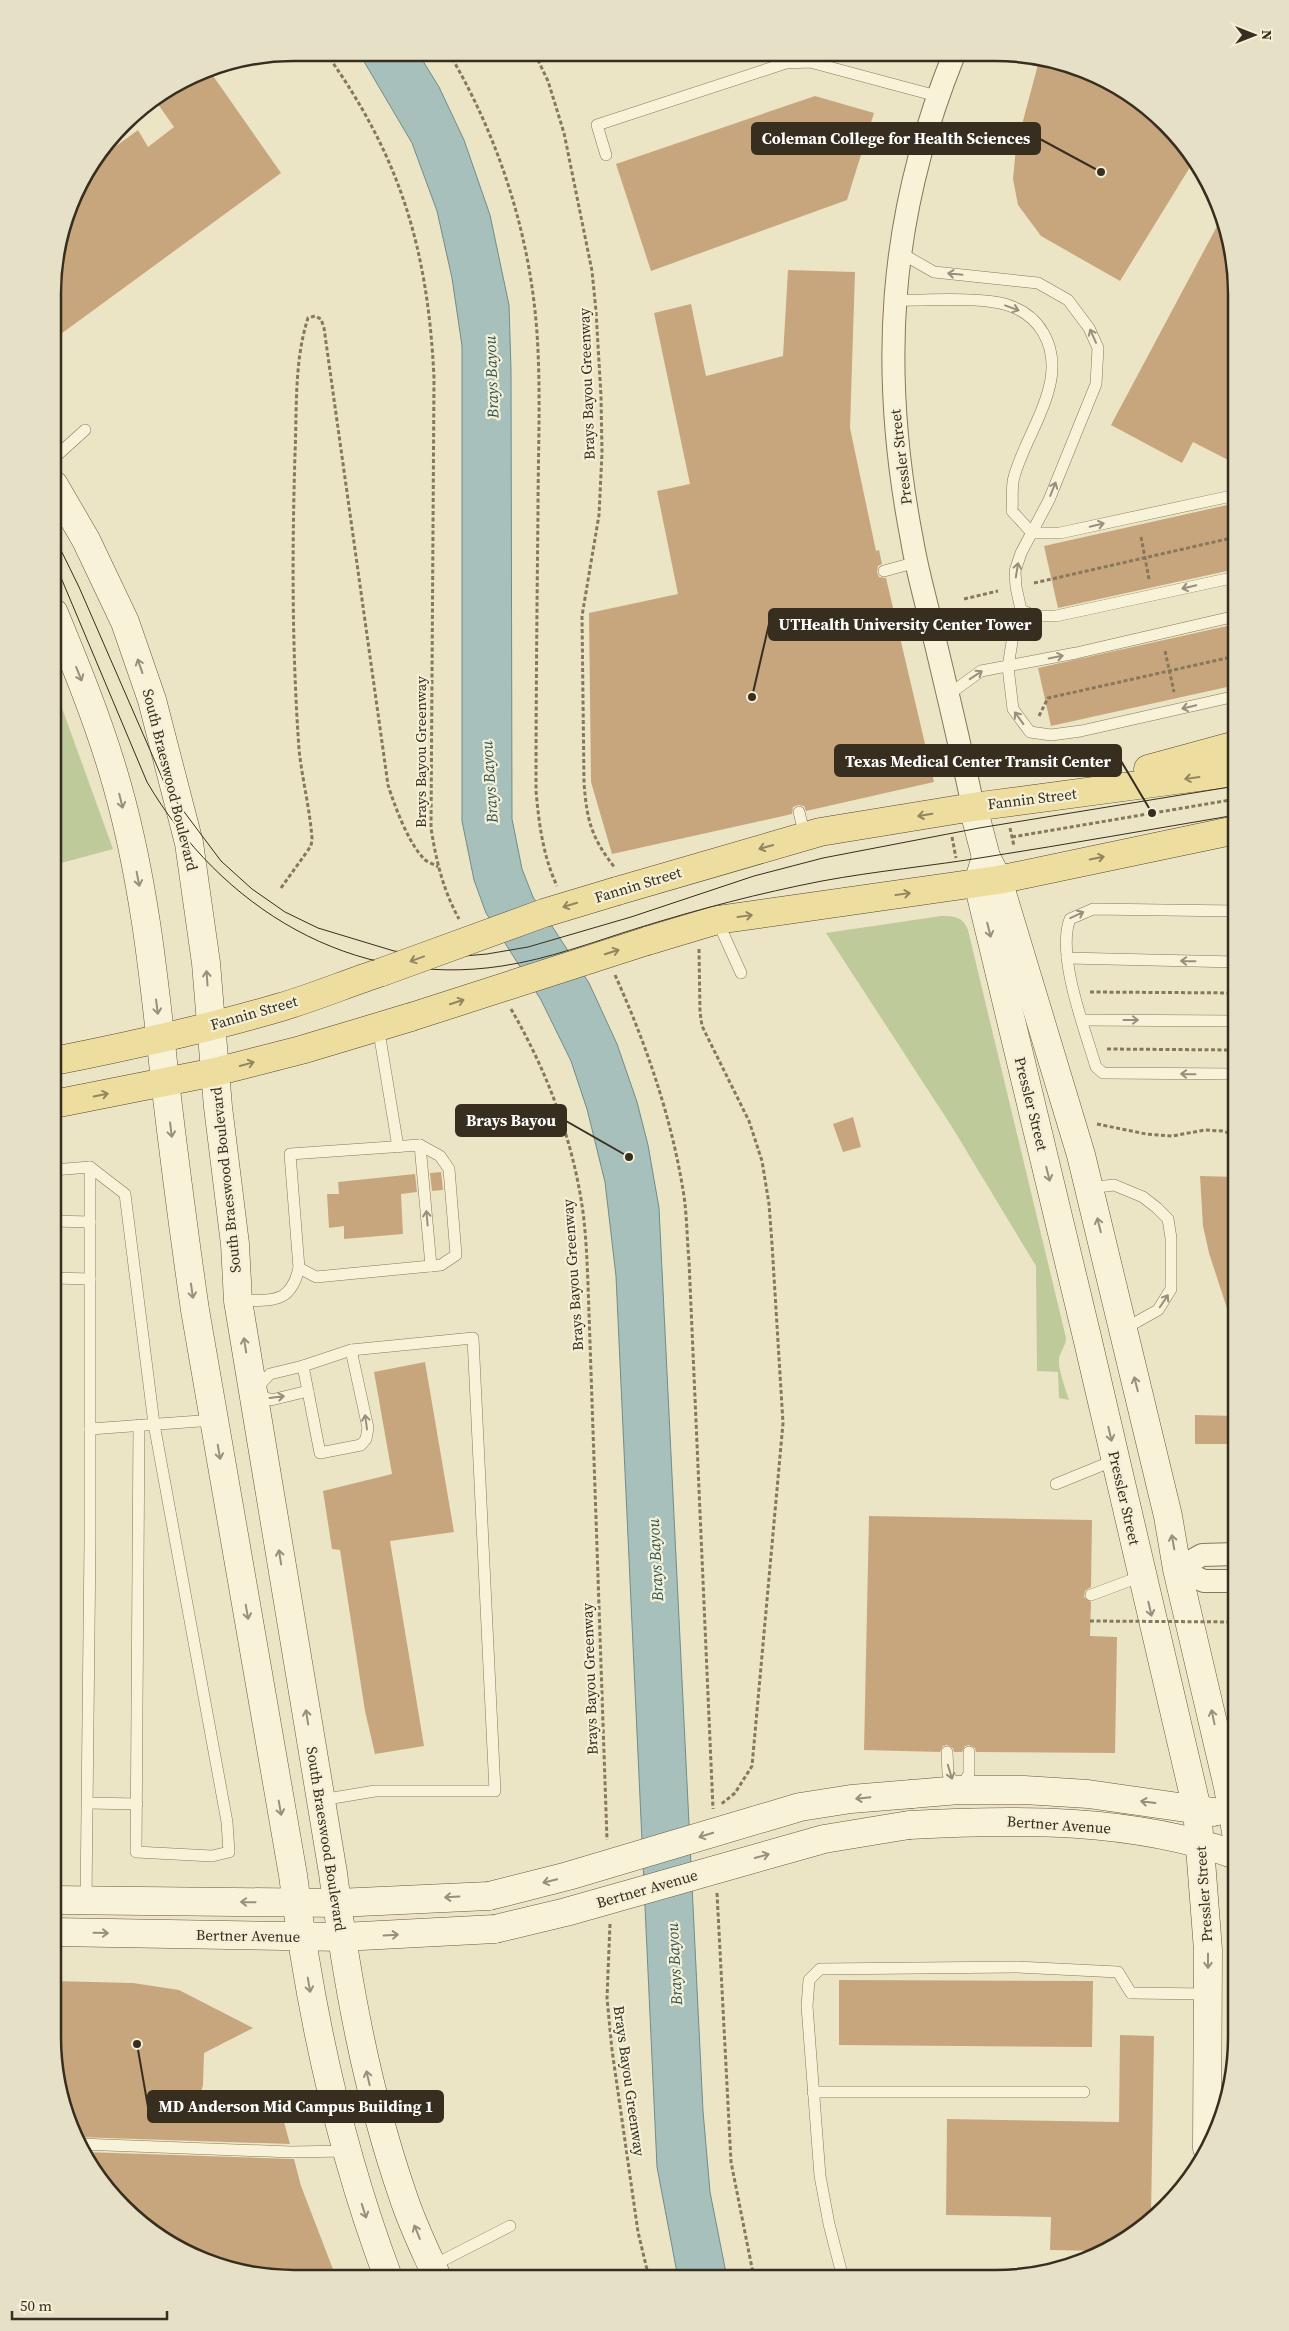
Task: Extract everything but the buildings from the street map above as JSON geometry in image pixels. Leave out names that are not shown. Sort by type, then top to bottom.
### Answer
[{"type":"main road","points":[[1030,799],[1228,748]]},
{"type":"main road","name":"Fannin Street","points":[[61,1060],[161,1039],[283,1006],[544,913],[624,889],[802,824],[820,832],[973,807],[1228,773]]},
{"type":"main road","points":[[61,1103],[215,1072],[378,1026],[707,923],[1228,832]]},
{"type":"main road","points":[[1159,845],[1228,839]]},
{"type":"street","name":"Pressler Street","points":[[951,61],[937,96],[916,167],[899,252],[894,300],[893,374],[896,435],[910,532],[973,807],[1032,1107],[1196,1809],[1201,1842],[1208,1950],[1208,1994],[1215,2111]]},
{"type":"street","name":"South Braeswood Boulevard","points":[[61,497],[86,540],[125,622],[152,700],[188,843],[204,945],[215,1072],[232,1213],[238,1301],[342,1937],[362,2052],[390,2157],[404,2198],[435,2270]]},
{"type":"street","points":[[61,630],[82,681],[113,769],[129,834],[147,924],[181,1215],[212,1410],[323,2061],[348,2160],[386,2270]]},
{"type":"street","name":"Pressler Street","points":[[987,873],[1068,1108],[1124,1329],[1168,1516],[1177,1569],[1209,1699],[1228,1789]]},
{"type":"street","points":[[1032,1107],[1068,1108]]},
{"type":"street","points":[[1087,1337],[1124,1329]]},
{"type":"street","points":[[212,1410],[253,1392]]},
{"type":"street","points":[[1142,1576],[1177,1569],[1202,1555],[1228,1554]]},
{"type":"street","points":[[1177,1569],[1204,1581],[1228,1581]]},
{"type":"street","points":[[960,1790],[961,1822]]},
{"type":"street","name":"Bertner Avenue","points":[[61,1900],[337,1904],[490,1896],[568,1876],[800,1807],[851,1799],[960,1790],[1024,1790],[1088,1794],[1196,1809],[1228,1820]]},
{"type":"street","name":"Bertner Avenue","points":[[61,1932],[342,1937],[495,1929],[566,1912],[824,1839],[909,1825],[1034,1821],[1072,1823],[1201,1842],[1228,1852]]},
{"type":"street","points":[[61,1917],[86,1917],[133,1901]]},
{"type":"street","points":[[348,2160],[390,2157]]},
{"type":"lane","points":[[606,155],[597,126],[786,63],[810,62],[937,96]]},
{"type":"lane","points":[[899,252],[934,272],[1038,283],[1068,300],[1089,328],[1098,348],[1096,384],[1049,500],[1021,553],[1016,571],[1016,587],[1021,610],[1014,629],[1008,667],[1013,709],[1030,732],[1051,735],[1081,731],[1228,698]]},
{"type":"lane","points":[[894,300],[994,302],[1024,313],[1038,326],[1050,346],[1053,370],[1048,393],[1014,478],[1012,511],[1032,533],[1060,533],[1228,497]]},
{"type":"lane","points":[[61,452],[85,430]]},
{"type":"lane","points":[[884,572],[917,562]]},
{"type":"lane","points":[[1021,610],[1035,616],[1056,616],[1228,579]]},
{"type":"lane","points":[[948,695],[982,671],[1008,667],[1228,618]]},
{"type":"lane","points":[[1228,911],[1094,909],[1070,919],[1066,928],[1067,958],[1074,992],[1096,1067],[1103,1073],[1228,1074]]},
{"type":"lane","points":[[707,923],[741,973]]},
{"type":"lane","points":[[1067,958],[1228,962]]},
{"type":"lane","points":[[1082,1020],[1228,1021]]},
{"type":"lane","points":[[378,1026],[398,1147]]},
{"type":"lane","points":[[420,1145],[431,1266]]},
{"type":"lane","points":[[238,1301],[281,1298],[295,1285],[299,1268],[290,1154],[420,1145],[440,1156],[449,1169],[456,1255],[441,1266],[316,1278],[299,1268]]},
{"type":"lane","points":[[86,1901],[90,1167]]},
{"type":"lane","points":[[61,1169],[90,1167],[125,1194],[154,1424],[227,1822],[229,1852],[212,1856],[136,1852],[139,1425]]},
{"type":"lane","points":[[1089,1188],[1114,1185],[1143,1197],[1168,1219],[1172,1238],[1171,1290],[1158,1310],[1124,1329]]},
{"type":"lane","points":[[61,1221],[90,1222]]},
{"type":"lane","points":[[61,1278],[90,1279]]},
{"type":"lane","points":[[308,1392],[271,1400],[253,1392],[270,1374],[303,1366],[351,1350],[473,1338],[495,1791],[375,1791],[320,1800]]},
{"type":"lane","points":[[303,1366],[320,1453],[361,1445],[366,1439],[368,1428],[351,1350]]},
{"type":"lane","points":[[90,1429],[154,1424],[212,1410]]},
{"type":"lane","points":[[1056,1484],[1116,1460]]},
{"type":"lane","points":[[1091,1595],[1142,1576]]},
{"type":"lane","points":[[947,1752],[948,1774],[960,1790],[969,1774],[970,1752]]},
{"type":"lane","points":[[88,1803],[137,1804]]},
{"type":"lane","points":[[841,2270],[829,2224],[820,2176],[807,2006],[809,1980],[820,1969],[1017,1967],[1118,1972],[1131,1993],[1208,1994]]},
{"type":"lane","points":[[814,2092],[1084,2092]]},
{"type":"lane","points":[[88,2144],[292,2152],[348,2160]]},
{"type":"lane","points":[[437,2270],[510,2226]]},
{"type":"path","name":"Brays Bayou Greenway","points":[[332,61],[353,90],[392,166],[411,220],[427,296],[432,332],[434,378],[431,828],[438,867],[448,900],[463,926]]},
{"type":"path","points":[[453,61],[481,114],[500,158],[522,232],[534,300],[539,371],[536,791],[540,834],[549,868]]},
{"type":"path","name":"Brays Bayou Greenway","points":[[538,61],[554,99],[564,133],[592,271],[602,396],[602,453],[599,515],[582,616],[586,805],[593,835],[624,889]]},
{"type":"path","points":[[281,888],[311,846],[312,839],[300,752],[294,674],[293,514],[298,374],[305,328],[308,318],[315,316],[322,319],[324,328],[388,785],[394,806],[424,860],[438,867]]},
{"type":"path","points":[[1140,537],[1149,579]]},
{"type":"path","points":[[1034,583],[1228,539]]},
{"type":"path","points":[[964,599],[998,591]]},
{"type":"path","points":[[1165,651],[1174,692]]},
{"type":"path","points":[[1039,716],[1048,698],[1228,658]]},
{"type":"path","points":[[1004,776],[1020,749]]},
{"type":"path","points":[[1012,837],[1228,800]]},
{"type":"path","points":[[1010,828],[1014,846]]},
{"type":"path","points":[[952,837],[956,858]]},
{"type":"path","points":[[626,1001],[649,1058],[666,1109],[684,1199],[714,1810],[735,1793],[752,1766],[783,1423],[772,1244],[762,1160],[748,1121],[702,1026],[700,974],[707,923]]},
{"type":"path","points":[[1074,992],[1228,993]]},
{"type":"path","name":"Brays Bayou Greenway","points":[[508,1004],[532,1046],[564,1125],[583,1212],[588,1284],[607,1840]]},
{"type":"path","points":[[1091,1049],[1228,1050]]},
{"type":"path","points":[[1068,1108],[1146,1134],[1172,1136],[1206,1130],[1228,1133]]},
{"type":"path","points":[[1090,1621],[1228,1622]]},
{"type":"path","points":[[717,1889],[731,2162],[752,2270]]},
{"type":"path","name":"Brays Bayou Greenway","points":[[610,1920],[607,1998],[612,2050],[638,2232],[647,2270]]},
{"type":"green space","points":[[61,705],[113,849],[61,863]]},
{"type":"green space","points":[[941,916],[958,918],[964,922],[968,930],[1066,1338],[1059,1357],[1059,1364],[1069,1400],[1059,1398],[1058,1372],[1037,1371],[1036,1266],[952,1127],[826,933]]},
{"type":"water","points":[[364,61],[423,61],[439,87],[464,140],[490,215],[509,305],[511,370],[512,819],[522,869],[533,897],[589,983],[617,1044],[637,1102],[648,1145],[659,1208],[703,2111],[710,2192],[725,2270],[676,2270],[657,2167],[616,1276],[605,1182],[587,1109],[571,1061],[541,1000],[486,913],[474,880],[462,821],[462,346],[452,278],[437,211],[412,143]]},
{"type":"tram line","points":[[61,550],[79,587],[167,789],[221,861],[252,889],[285,912],[318,928],[394,951],[453,957],[487,954],[528,947],[631,917],[754,876],[823,858],[979,828],[1228,787]]},
{"type":"tram line","points":[[61,578],[147,782],[177,827],[213,867],[252,902],[296,930],[343,951],[394,965],[447,970],[519,963],[571,950],[707,908],[822,881],[1017,852],[1228,816]]},
{"type":"place","name":"Coleman College for Health Sciences","points":[[1101,172]]},
{"type":"place","name":"UTHealth University Center Tower","points":[[752,697]]},
{"type":"place","name":"Texas Medical Center Transit Center","points":[[1152,813]]},
{"type":"place","name":"Brays Bayou","points":[[629,1157]]},
{"type":"place","name":"MD Anderson Mid Campus Building 1","points":[[137,2044]]}]
